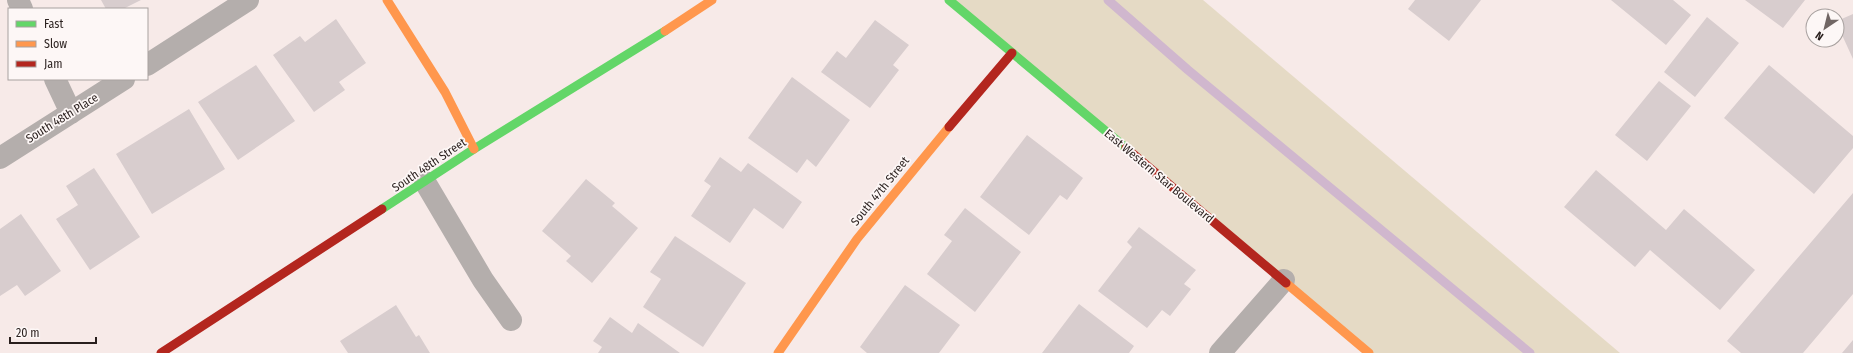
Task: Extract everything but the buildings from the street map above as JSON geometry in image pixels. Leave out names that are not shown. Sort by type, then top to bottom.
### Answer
[{"type":"street","points":[[148,63],[248,0]]},
{"type":"street","points":[[387,0],[445,92],[474,149]]},
{"type":"street","name":"South 48th Street","points":[[161,353],[474,149],[663,33],[712,0]]},
{"type":"street","name":"East Western Star Boulevard","points":[[949,0],[1369,353]]},
{"type":"street","name":"South 47th Street","points":[[778,353],[857,239],[900,184],[1012,53]]},
{"type":"street","points":[[56,80],[72,113]]},
{"type":"street","name":"South 48th Place","points":[[0,158],[122,80]]},
{"type":"street","points":[[425,182],[483,280],[511,320]]},
{"type":"street","points":[[1220,353],[1284,280]]},
{"type":"shaded area","points":[[949,0],[1203,0],[1620,353],[1369,353]]},
{"type":"waterway","points":[[1108,0],[1188,70],[1530,353]]},
{"type":"traffic: fast","points":[[949,0],[1126,148]]},
{"type":"traffic: fast","points":[[382,209],[474,149],[665,31]]},
{"type":"traffic: slow","points":[[387,0],[445,92],[474,149]]},
{"type":"traffic: slow","points":[[665,31],[712,0]]},
{"type":"traffic: slow","points":[[778,353],[857,239],[949,127]]},
{"type":"traffic: slow","points":[[1286,283],[1369,353]]},
{"type":"traffic: jam","points":[[949,127],[1012,53]]},
{"type":"traffic: jam","points":[[1126,148],[1286,283]]},
{"type":"traffic: jam","points":[[161,353],[382,209]]}]
